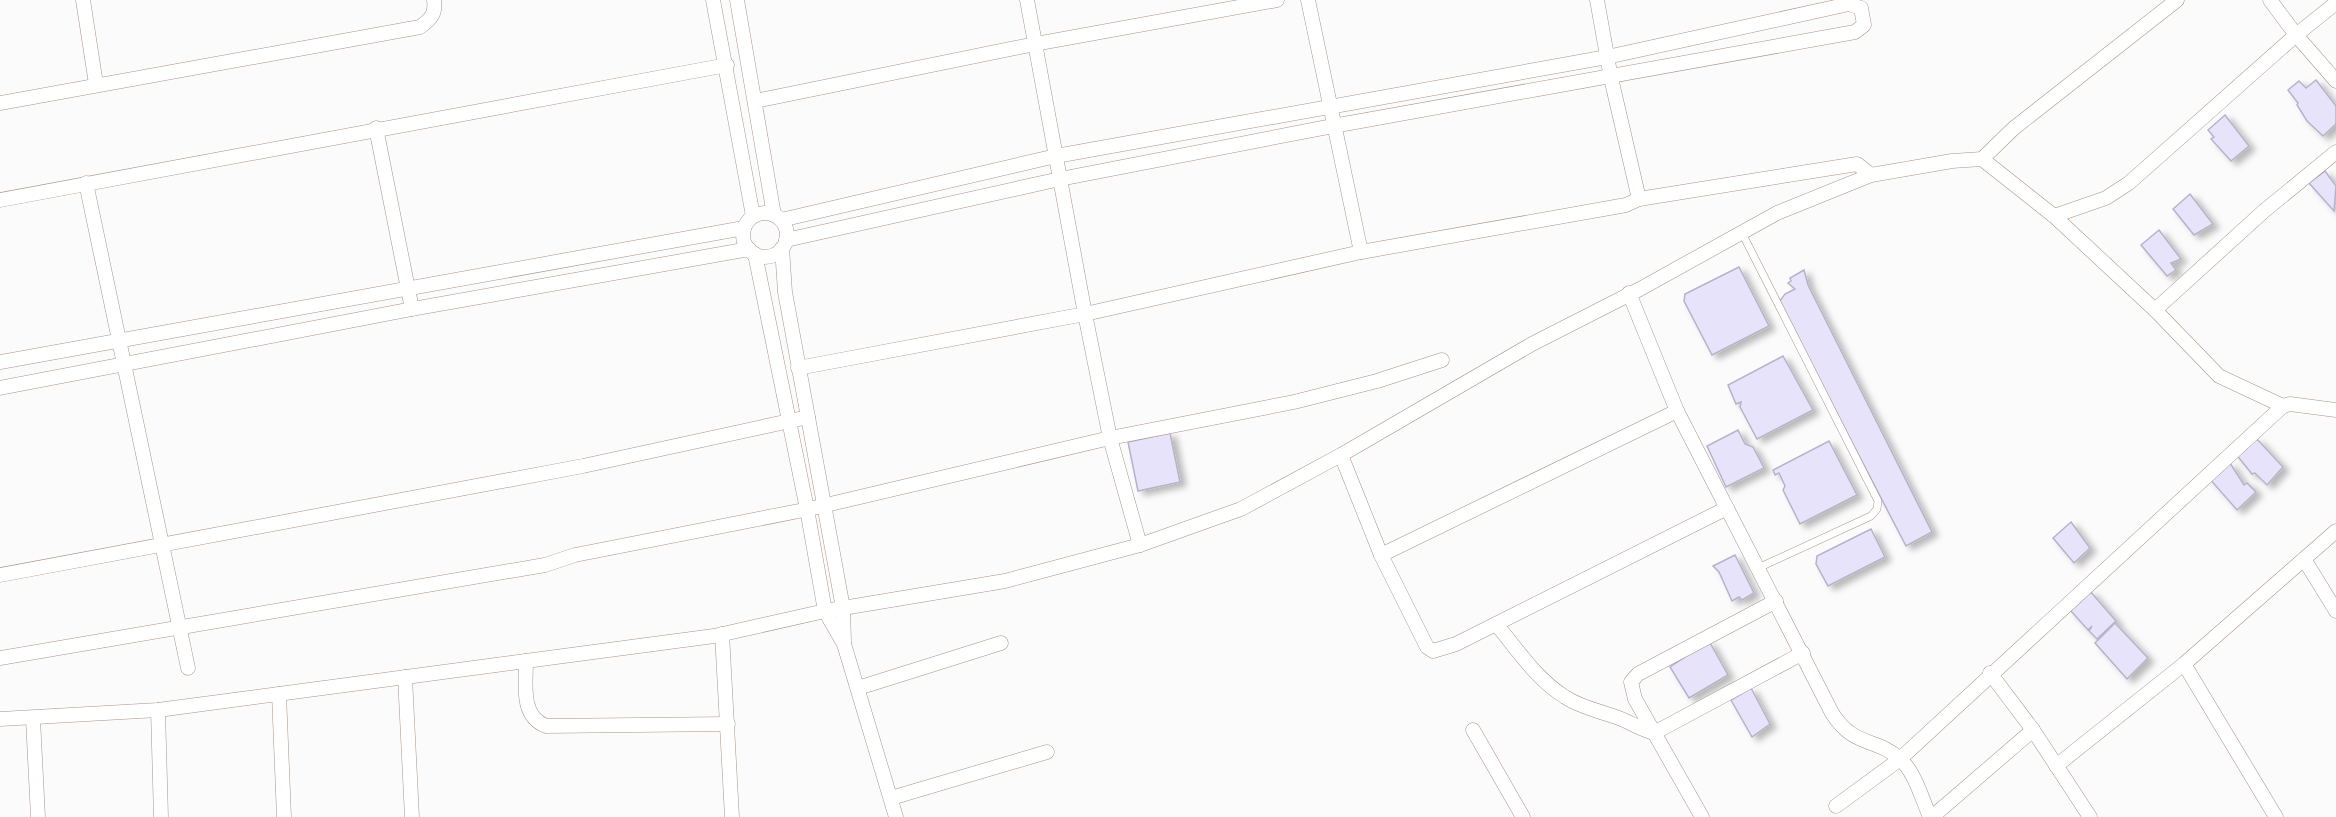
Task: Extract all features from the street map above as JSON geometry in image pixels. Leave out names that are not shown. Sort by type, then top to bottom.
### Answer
[{"type":"street","points":[[83,0],[96,84]]},
{"type":"street","points":[[0,103],[420,27],[431,20],[435,10],[434,0]]},
{"type":"street","points":[[713,0],[727,65],[753,216]]},
{"type":"street","points":[[737,0],[778,218],[786,230],[785,292],[843,608],[844,644]]},
{"type":"street","points":[[1027,0],[1084,314],[1110,438],[1140,545]]},
{"type":"street","points":[[755,101],[1035,44],[1277,0]]},
{"type":"street","points":[[1308,0],[1361,252]]},
{"type":"street","points":[[1597,0],[1611,78],[1639,199]]},
{"type":"street","points":[[0,719],[33,719],[158,710],[722,634],[825,611],[1005,581],[1140,545],[1240,509],[1341,455],[1532,344],[1777,213],[1871,175],[1952,161],[1982,159],[2014,128],[2177,0]]},
{"type":"street","points":[[2270,0],[2296,35],[2336,81]]},
{"type":"street","points":[[2054,216],[2106,198],[2129,183],[2296,35],[2336,3]]},
{"type":"street","points":[[0,388],[412,309],[752,252],[771,256],[784,244],[1060,179],[1333,126],[1611,78],[1856,32],[1863,29],[1861,8],[1849,4],[1607,57],[1056,156],[778,218],[768,213],[753,216],[744,228],[743,236],[752,252],[807,509],[825,611],[844,644],[896,817]]},
{"type":"street","points":[[0,200],[376,128],[727,65]]},
{"type":"street","points":[[376,128],[412,309]]},
{"type":"street","points":[[2155,310],[2264,210],[2336,152]]},
{"type":"street","points":[[1982,159],[2054,216],[2155,310],[2219,376],[2283,406]]},
{"type":"street","points":[[798,368],[1084,314],[1361,252],[1626,205],[1639,199],[1857,164],[1871,175]]},
{"type":"street","points":[[86,183],[121,339],[160,547],[188,668]]},
{"type":"street","points":[[0,362],[744,228]]},
{"type":"street","points":[[1629,294],[1677,411],[1839,724],[1848,734],[1900,759],[1907,767],[1931,817],[2033,730]]},
{"type":"street","points":[[0,658],[545,565],[574,555],[807,509],[824,503],[1110,438],[1294,402],[1377,381],[1442,360]]},
{"type":"street","points":[[1836,806],[1900,759],[1990,673],[2283,406],[2290,404],[2336,410]]},
{"type":"street","points":[[1381,555],[1677,411]]},
{"type":"street","points":[[0,575],[160,547],[583,466],[808,417]]},
{"type":"street","points":[[1341,455],[1381,555],[1427,647],[1433,651],[1441,651],[1727,508]]},
{"type":"street","points":[[2056,766],[2184,664],[2336,531]]},
{"type":"street","points":[[2304,559],[2336,611]]},
{"type":"street","points":[[1702,817],[1654,733],[1632,691],[1631,682],[1638,674],[1776,602]]},
{"type":"street","points":[[1496,624],[1529,666],[1548,685],[1566,698],[1625,721],[1637,729],[1654,733],[1803,653]]},
{"type":"street","points":[[722,634],[732,817]]},
{"type":"street","points":[[858,688],[1001,643]]},
{"type":"street","points":[[526,661],[526,699],[536,722],[546,726],[728,724]]},
{"type":"street","points":[[2184,664],[2276,817]]},
{"type":"street","points":[[1990,673],[2033,730],[2090,817]]},
{"type":"street","points":[[405,677],[412,817]]},
{"type":"street","points":[[279,694],[284,817]]},
{"type":"street","points":[[158,710],[161,817]]},
{"type":"street","points":[[33,719],[38,817]]},
{"type":"street","points":[[1473,730],[1523,817]]},
{"type":"street","points":[[891,798],[1047,752]]},
{"type":"lane","points":[[1742,232],[1878,501],[1877,509],[1871,516],[1758,568]]},
{"type":"building","points":[[2316,80],[2336,106],[2336,124],[2323,136],[2307,121],[2288,90],[2299,81],[2306,88]]},
{"type":"building","points":[[2225,115],[2249,146],[2231,161],[2211,139],[2214,137],[2208,130]]},
{"type":"building","points":[[2325,171],[2336,186],[2334,211],[2309,183]]},
{"type":"building","points":[[2190,194],[2213,224],[2194,235],[2173,209]]},
{"type":"building","points":[[2159,230],[2181,259],[2171,263],[2176,270],[2167,276],[2141,245]]},
{"type":"building","points":[[1739,267],[1769,326],[1712,355],[1684,301],[1685,294]]},
{"type":"building","points":[[1804,270],[1808,285],[1932,532],[1906,546],[1779,302],[1785,294],[1795,289],[1788,283],[1791,281],[1790,278]]},
{"type":"building","points":[[1783,356],[1813,410],[1757,439],[1740,407],[1741,402],[1736,404],[1728,385]]},
{"type":"building","points":[[1738,430],[1745,444],[1753,447],[1764,468],[1726,487],[1707,446]]},
{"type":"building","points":[[1170,433],[1180,482],[1138,491],[1128,442]]},
{"type":"building","points":[[2257,439],[2283,467],[2267,485],[2255,473],[2252,474],[2235,453]]},
{"type":"building","points":[[1829,441],[1857,495],[1800,524],[1783,490],[1785,486],[1779,473],[1775,475],[1773,470]]},
{"type":"building","points":[[2230,463],[2244,485],[2247,483],[2256,492],[2237,510],[2208,477]]},
{"type":"building","points":[[2071,522],[2090,548],[2074,563],[2053,538]]},
{"type":"building","points":[[1871,529],[1885,557],[1828,586],[1816,564],[1817,556]]},
{"type":"building","points":[[1735,555],[1754,593],[1742,600],[1739,597],[1732,601],[1719,572],[1713,566]]},
{"type":"building","points":[[2090,591],[2116,621],[2097,639],[2089,631],[2092,626],[2088,630],[2070,610]]},
{"type":"building","points":[[2115,623],[2148,658],[2127,679],[2095,643]]},
{"type":"building","points":[[1709,641],[1728,675],[1689,698],[1670,667]]},
{"type":"building","points":[[1751,688],[1770,724],[1752,737],[1731,700]]}]
